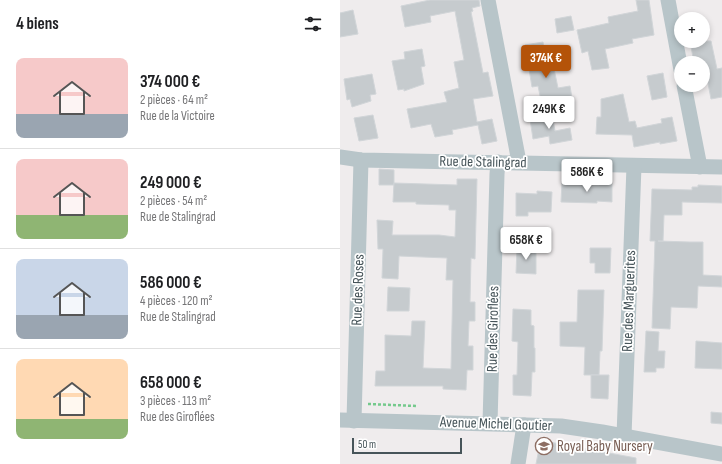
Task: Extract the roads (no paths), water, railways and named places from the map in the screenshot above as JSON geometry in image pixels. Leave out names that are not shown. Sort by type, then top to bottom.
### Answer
[{"type":"street","points":[[488,0],[519,162]]},
{"type":"street","points":[[668,0],[678,56]]},
{"type":"street","points":[[685,92],[700,167]]},
{"type":"street","name":"Rue de Stalingrad","points":[[340,155],[362,160],[722,167]]},
{"type":"street","name":"Rue des Roses","points":[[347,420],[362,160]]},
{"type":"street","name":"Rue des Giroflées","points":[[490,424],[498,162]]},
{"type":"street","name":"Rue des Marguerites","points":[[624,436],[634,166]]},
{"type":"street","name":"Avenue Michel Goutier","points":[[347,420],[561,426],[722,454]]},
{"type":"street","points":[[518,464],[524,425]]},
{"type":"place","name":"Royal Baby Nursery","points":[[544,446]]}]
